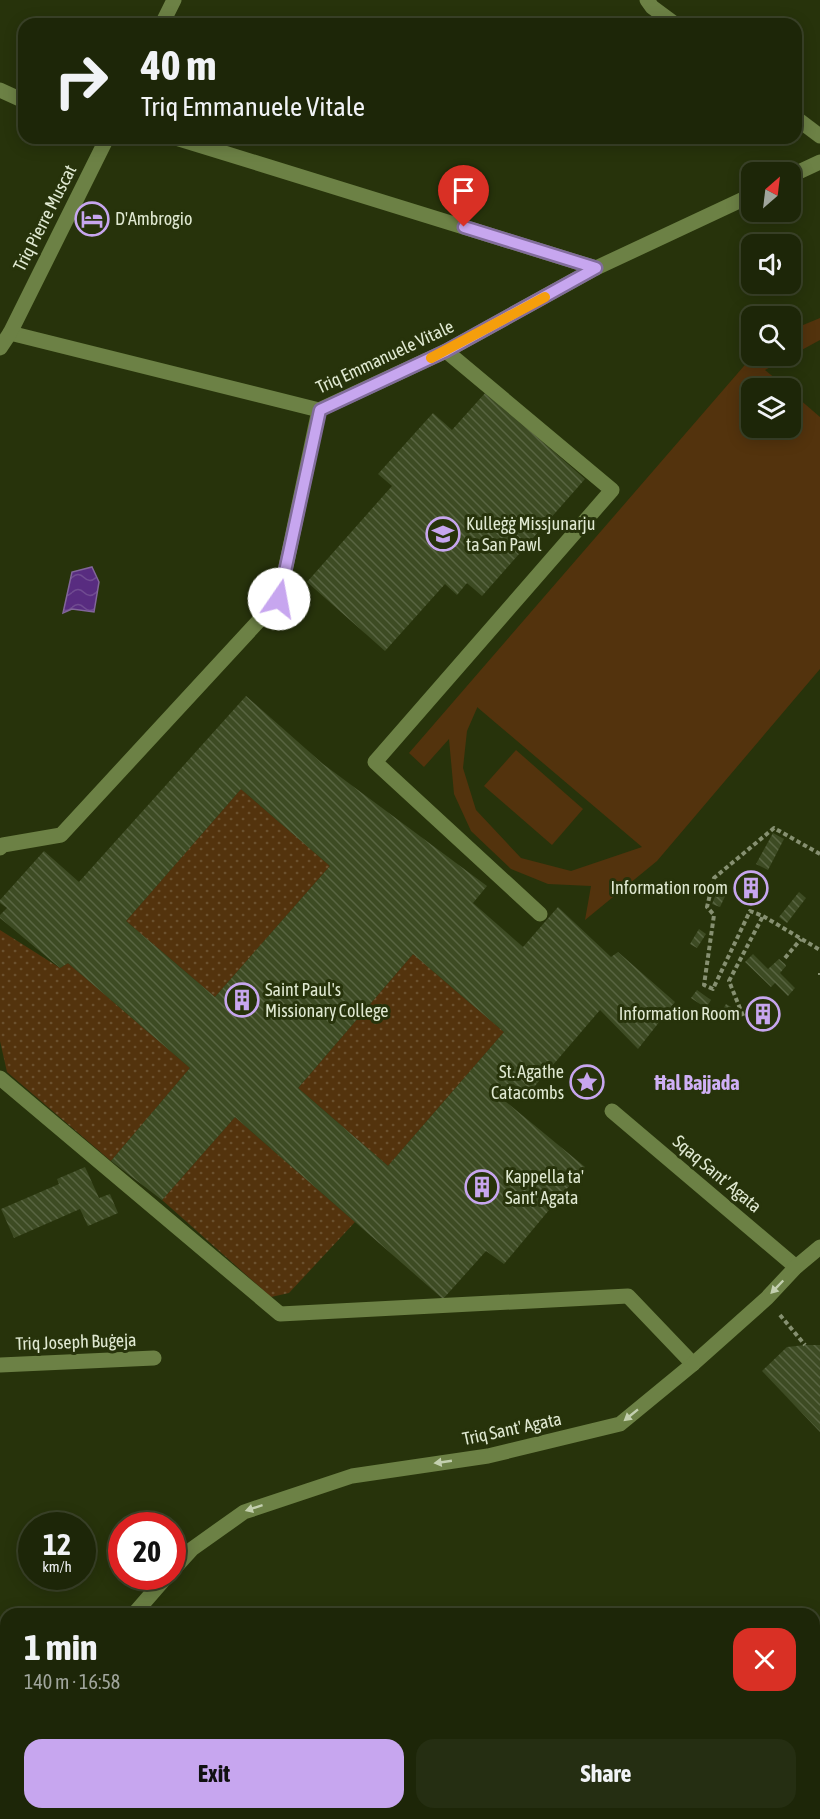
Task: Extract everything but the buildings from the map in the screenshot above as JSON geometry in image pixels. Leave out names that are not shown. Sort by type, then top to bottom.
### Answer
[{"type":"street","points":[[165,18],[174,0]]},
{"type":"street","points":[[647,0],[652,7],[667,18]]},
{"type":"street","points":[[0,90],[18,98]]},
{"type":"street","points":[[802,122],[820,136]]},
{"type":"street","name":"Triq Pierre Muscat","points":[[0,348],[10,333],[104,144]]},
{"type":"street","points":[[195,144],[596,268]]},
{"type":"street","points":[[801,171],[820,162]]},
{"type":"street","name":"Triq Emmanuele Vitale","points":[[10,333],[320,410],[446,351],[596,268],[741,200]]},
{"type":"street","points":[[446,351],[612,490],[375,762],[540,914]]},
{"type":"street","points":[[0,848],[3,845],[61,835],[279,599],[320,410]]},
{"type":"street","points":[[0,1078],[280,1314],[628,1296],[693,1365]]},
{"type":"street","name":"Sqaq Sant' Agata","points":[[612,1111],[796,1267]]},
{"type":"street","name":"Triq Sant' Agata","points":[[186,1556],[244,1512],[352,1476],[488,1456],[620,1424],[693,1365],[820,1247]]},
{"type":"street","name":"Triq Joseph Buġeja","points":[[0,1365],[154,1358]]},
{"type":"street","points":[[139,1608],[155,1590]]},
{"type":"path","points":[[820,854],[774,828],[714,878],[707,907],[714,915],[704,985],[713,989],[750,911],[763,916],[820,950]]},
{"type":"path","points":[[743,1016],[729,981],[763,916]]},
{"type":"path","points":[[785,958],[801,939]]},
{"type":"path","points":[[767,1298],[805,1345]]},
{"type":"green space","points":[[820,318],[820,340],[801,350],[801,326]]},
{"type":"green space","points":[[744,366],[772,366],[765,370],[775,378],[741,378],[741,438],[801,438],[801,401],[820,417],[820,669],[657,861],[585,920],[591,886],[548,884],[511,869],[471,831],[454,794],[449,739],[424,767],[409,753]],"holes":[[[477,707],[642,847],[571,871],[521,858],[476,810],[463,768],[467,731]]]},
{"type":"green space","points":[[516,750],[583,809],[552,845],[484,786]]},
{"type":"green space","points":[[241,789],[330,866],[215,997],[126,921]]},
{"type":"green space","points":[[0,930],[60,968],[68,963],[190,1068],[111,1161],[7,1072],[0,1041]]},
{"type":"green space","points":[[413,954],[504,1032],[388,1166],[298,1088]]},
{"type":"green space","points":[[235,1117],[355,1222],[289,1293],[271,1297],[162,1200]]},
{"type":"water","points":[[92,567],[99,582],[94,612],[72,609],[63,613],[72,572]]},
{"type":"slow traffic","points":[[431,358],[545,297]]},
{"type":"place","name":"D'Ambrogio","points":[[92,219]]},
{"type":"place","name":"Kulleġġ Missjunarju ta San Pawl","points":[[443,534]]},
{"type":"place","name":"Information room","points":[[751,888]]},
{"type":"place","name":"Saint Paul's Missionary College","points":[[242,1000]]},
{"type":"place","name":"Information Room","points":[[763,1014]]},
{"type":"place","name":"St. Agathe Catacombs","points":[[587,1082]]},
{"type":"place","name":"Kappella ta' Sant' Agata","points":[[482,1187]]},
{"type":"district","name":"Ħal Bajjada","points":[[697,1083]]},
{"type":"route","points":[[279,599],[320,410],[446,351],[596,268],[464,227]]}]
